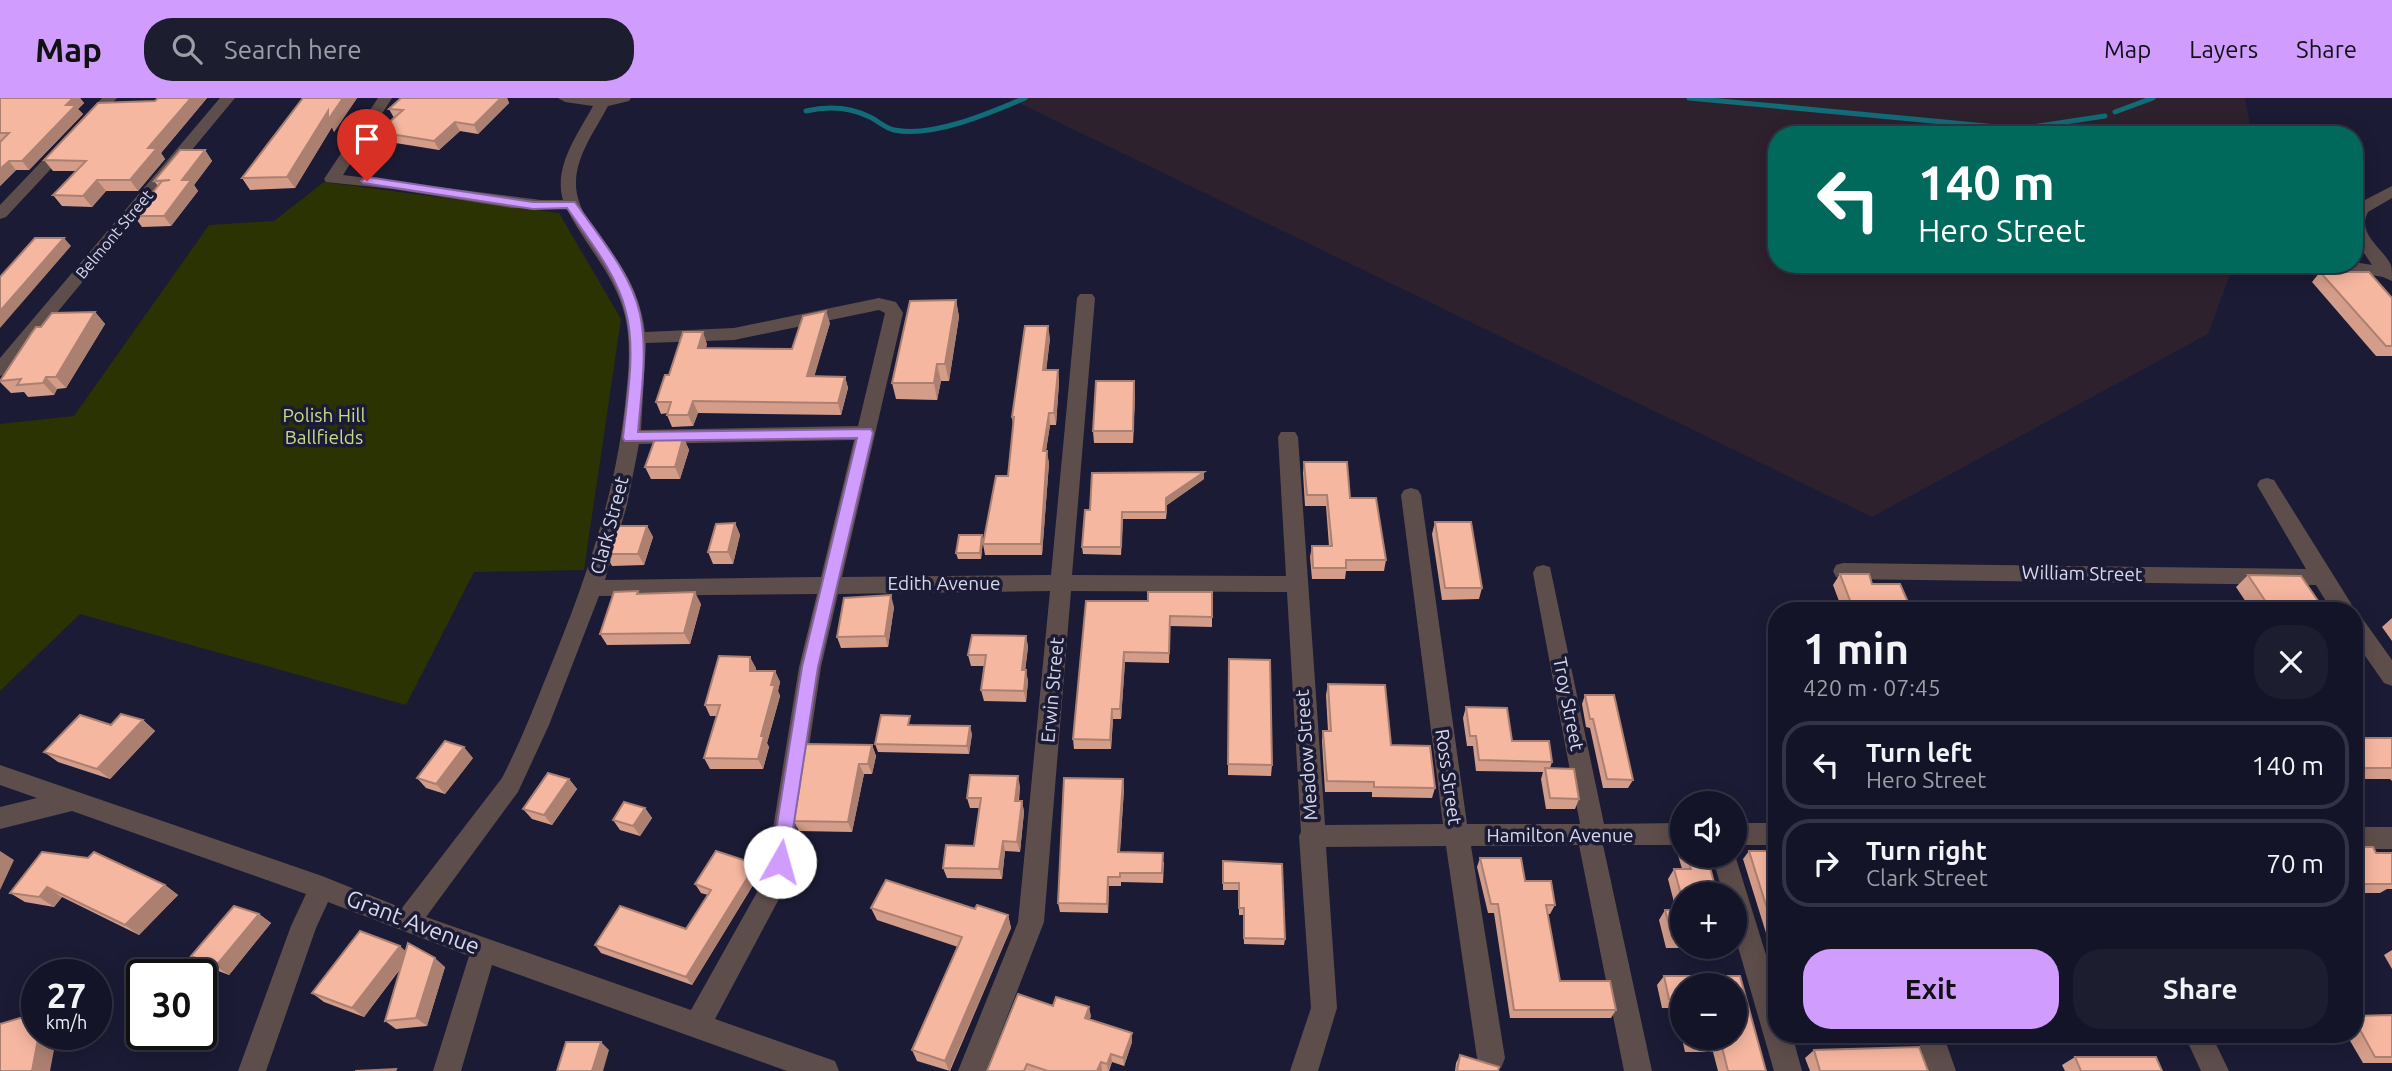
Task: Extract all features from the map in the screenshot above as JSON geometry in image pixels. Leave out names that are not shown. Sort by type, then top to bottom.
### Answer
[{"type":"street","points":[[0,214],[110,98]]},
{"type":"street","name":"Belmont Street","points":[[0,370],[228,98]]},
{"type":"street","points":[[385,98],[332,178],[533,206],[571,204],[568,178],[602,103]]},
{"type":"street","points":[[565,98],[602,103],[624,98]]},
{"type":"street","points":[[2363,208],[2392,191]]},
{"type":"street","name":"Clark Street","points":[[407,922],[510,785],[522,763],[591,588],[617,510],[631,438],[637,338],[633,313],[617,274],[571,204]]},
{"type":"street","points":[[2363,238],[2365,245],[2391,274]]},
{"type":"street","points":[[2363,269],[2391,274]]},
{"type":"street","name":"Erwin Street","points":[[972,1071],[1031,922],[1086,298]]},
{"type":"street","points":[[637,338],[734,334],[879,304],[890,306],[894,313],[810,667],[777,880],[698,1024]]},
{"type":"street","points":[[631,438],[866,433]]},
{"type":"street","name":"Meadow Street","points":[[1288,437],[1311,836],[1324,1008],[1304,1071]]},
{"type":"street","points":[[2267,485],[2314,560],[2320,577],[2338,602]]},
{"type":"street","name":"Ross Street","points":[[1411,495],[1457,836],[1491,1058]]},
{"type":"street","name":"William Street","points":[[1843,571],[2320,577]]},
{"type":"street","name":"Troy Street","points":[[1543,573],[1638,1071]]},
{"type":"street","name":"Edith Avenue","points":[[591,588],[1061,583],[1296,584]]},
{"type":"street","points":[[2363,637],[2392,677]]},
{"type":"street","name":"Grant Avenue","points":[[0,775],[322,888],[407,922],[698,1024],[813,1069]]},
{"type":"street","points":[[0,818],[72,800]]},
{"type":"street","name":"Hamilton Avenue","points":[[1311,836],[1670,834]]},
{"type":"street","points":[[1747,834],[1768,835]]},
{"type":"street","points":[[2363,838],[2392,838]]},
{"type":"street","points":[[1728,868],[1768,1002]]},
{"type":"street","points":[[252,1071],[304,926],[322,888]]},
{"type":"street","points":[[447,1071],[484,949]]},
{"type":"street","points":[[1780,1043],[1788,1071]]},
{"type":"street","points":[[1932,1043],[1942,1071]]},
{"type":"street","points":[[2201,1043],[2215,1071]]},
{"type":"shaded area","points":[[1009,98],[2245,98],[2250,126],[1768,126],[1768,273],[2231,273],[2208,334],[1872,517]]},
{"type":"green space","name":"Polish Hill Ballfields","points":[[324,182],[559,213],[621,319],[584,570],[474,572],[406,705],[80,614],[0,691],[0,424],[74,416],[209,225],[274,221]]},
{"type":"building","points":[[0,98],[73,98],[66,105],[76,105],[22,161],[9,161],[0,169],[0,142],[9,133],[0,133]]},
{"type":"building","points":[[158,98],[191,98],[148,148],[157,148],[130,180],[97,180],[83,196],[53,195],[86,161],[44,160],[98,103],[155,101]]},
{"type":"building","points":[[303,98],[343,98],[328,120],[328,111],[287,177],[242,178]]},
{"type":"building","points":[[401,98],[501,98],[474,125],[455,122],[434,141],[378,132],[403,110],[389,109]]},
{"type":"building","points":[[180,150],[205,150],[182,180],[191,180],[164,216],[134,216],[162,181],[170,180],[154,181]]},
{"type":"building","points":[[35,238],[64,238],[0,311],[0,277]]},
{"type":"building","points":[[2369,272],[2392,298],[2392,346],[2386,346],[2321,273]]},
{"type":"building","points":[[956,300],[945,364],[937,364],[934,383],[892,383],[910,301]]},
{"type":"building","points":[[826,311],[807,376],[845,377],[838,403],[693,401],[688,415],[667,415],[671,402],[656,402],[665,375],[669,375],[683,332],[703,332],[698,348],[792,349],[803,316]]},
{"type":"building","points":[[95,312],[56,377],[46,377],[43,383],[17,385],[21,379],[0,381],[36,327],[41,327],[52,313]]},
{"type":"building","points":[[1025,326],[1048,326],[1043,370],[1058,370],[1054,413],[1049,413],[1043,451],[1047,451],[1041,544],[983,544],[996,476],[1008,476],[1012,417]]},
{"type":"building","points":[[1096,381],[1134,381],[1133,431],[1093,431]]},
{"type":"building","points":[[661,434],[682,434],[675,467],[645,467],[655,439],[660,438]]},
{"type":"building","points":[[1304,462],[1347,462],[1350,498],[1376,498],[1386,560],[1346,560],[1346,568],[1313,568],[1312,546],[1332,546],[1327,495],[1307,495]]},
{"type":"building","points":[[1204,472],[1166,498],[1166,512],[1122,512],[1121,547],[1082,547],[1085,510],[1090,510],[1092,473]]},
{"type":"building","points":[[1435,522],[1471,522],[1482,588],[1445,588]]},
{"type":"building","points":[[735,523],[728,552],[708,552],[716,524]]},
{"type":"building","points":[[614,526],[647,526],[638,554],[606,554]]},
{"type":"building","points":[[959,535],[982,535],[980,553],[956,553]]},
{"type":"building","points":[[1840,574],[1869,574],[1872,584],[1900,584],[1908,602],[1851,602]]},
{"type":"building","points":[[2248,575],[2301,576],[2319,602],[2266,602]]},
{"type":"building","points":[[638,591],[637,594],[695,592],[684,633],[600,634],[614,592]]},
{"type":"building","points":[[1148,592],[1212,592],[1212,617],[1170,616],[1169,653],[1124,652],[1120,709],[1112,709],[1110,740],[1073,739],[1086,601],[1148,601]]},
{"type":"building","points":[[891,595],[885,636],[837,637],[844,598]]},
{"type":"building","points":[[972,635],[1026,636],[1022,670],[1026,670],[1024,691],[981,690],[986,655],[968,655]]},
{"type":"building","points":[[719,656],[750,657],[750,671],[775,671],[771,685],[775,685],[761,736],[764,736],[758,759],[704,758],[720,705],[705,705]]},
{"type":"building","points":[[1229,659],[1270,660],[1272,765],[1228,764]]},
{"type":"building","points":[[1328,684],[1385,685],[1391,745],[1430,746],[1435,788],[1374,787],[1374,782],[1327,781],[1323,731],[1331,731]]},
{"type":"building","points":[[1585,695],[1614,695],[1633,780],[1607,779]]},
{"type":"building","points":[[1466,707],[1507,708],[1512,741],[1549,741],[1552,762],[1479,760],[1476,736],[1470,736]]},
{"type":"building","points":[[121,714],[143,720],[97,769],[44,752],[80,715],[111,725]]},
{"type":"building","points":[[881,715],[910,716],[908,725],[970,726],[967,746],[875,744]]},
{"type":"building","points":[[2363,738],[2392,738],[2392,768],[2363,768]]},
{"type":"building","points":[[445,741],[464,747],[436,784],[417,778]]},
{"type":"building","points":[[806,744],[872,745],[868,764],[859,764],[848,822],[794,821]]},
{"type":"building","points":[[1545,768],[1574,769],[1579,799],[1550,798]]},
{"type":"building","points":[[548,773],[569,779],[544,815],[523,809]]},
{"type":"building","points":[[970,775],[1018,776],[1015,801],[1022,801],[1017,842],[1003,841],[999,869],[943,868],[946,845],[974,846],[981,798],[967,798]]},
{"type":"building","points":[[1064,778],[1123,779],[1118,852],[1163,853],[1162,873],[1120,873],[1120,877],[1108,877],[1107,904],[1058,903]]},
{"type":"building","points":[[624,802],[645,808],[633,826],[613,820]]},
{"type":"building","points":[[2363,847],[2373,847],[2376,853],[2392,853],[2392,884],[2363,884]]},
{"type":"building","points":[[716,851],[756,864],[686,977],[595,945],[620,906],[686,929],[711,890],[695,884]]},
{"type":"building","points":[[1749,851],[1768,851],[1768,912]]},
{"type":"building","points":[[42,852],[88,858],[94,852],[165,885],[125,925],[47,887],[39,897],[10,893]]},
{"type":"building","points":[[1480,858],[1521,858],[1525,881],[1551,881],[1555,905],[1546,905],[1560,981],[1610,981],[1616,1010],[1514,1010],[1498,904],[1491,904]]},
{"type":"building","points":[[1223,861],[1282,864],[1285,939],[1244,938],[1244,908],[1239,908],[1239,883],[1223,883]]},
{"type":"building","points":[[1710,868],[1714,882],[1678,882],[1674,869]]},
{"type":"building","points":[[886,880],[975,909],[977,905],[1008,915],[945,1061],[912,1050],[962,937],[871,908]]},
{"type":"building","points":[[234,906],[259,914],[217,965],[217,959],[198,959],[191,956]]},
{"type":"building","points":[[1665,910],[1670,910],[1670,928]]},
{"type":"building","points":[[360,931],[400,946],[352,1008],[312,993]]},
{"type":"building","points":[[408,943],[435,958],[416,1018],[385,1021]]},
{"type":"building","points":[[1664,976],[1670,976],[1669,999]]},
{"type":"building","points":[[1018,994],[1053,1006],[1056,997],[1089,1007],[1085,1018],[1132,1033],[1123,1058],[1111,1054],[1107,1064],[1101,1062],[1097,1071],[1048,1071],[1027,1064],[1024,1071],[987,1071]]},
{"type":"building","points":[[1747,1002],[1766,1071],[1728,1071],[1723,1050],[1747,1050]]},
{"type":"building","points":[[2392,1015],[2392,1057],[2375,1057],[2363,1035],[2363,1016]]},
{"type":"building","points":[[21,1018],[21,1050],[36,1050],[32,1071],[0,1071],[0,1024]]},
{"type":"building","points":[[566,1042],[601,1042],[592,1071],[557,1071]]},
{"type":"building","points":[[1919,1047],[1928,1071],[1820,1071],[1814,1050]]},
{"type":"building","points":[[1460,1055],[1499,1067],[1498,1071],[1457,1071]]},
{"type":"building","points":[[2075,1057],[2156,1057],[2162,1071],[2081,1071]]},
{"type":"building","points":[[396,1069],[395,1071],[355,1071]]},
{"type":"waterway","points":[[806,111],[822,108],[846,109],[870,117],[891,129],[909,132],[961,123],[1025,98]]},
{"type":"waterway","points":[[1689,98],[1986,126]]},
{"type":"waterway","points":[[2115,112],[2153,98]]},
{"type":"waterway","points":[[2038,126],[2105,116]]},
{"type":"route","points":[[367,181],[533,206],[571,204],[617,274],[633,313],[637,362],[631,438],[866,433],[810,667],[780,862]]}]
